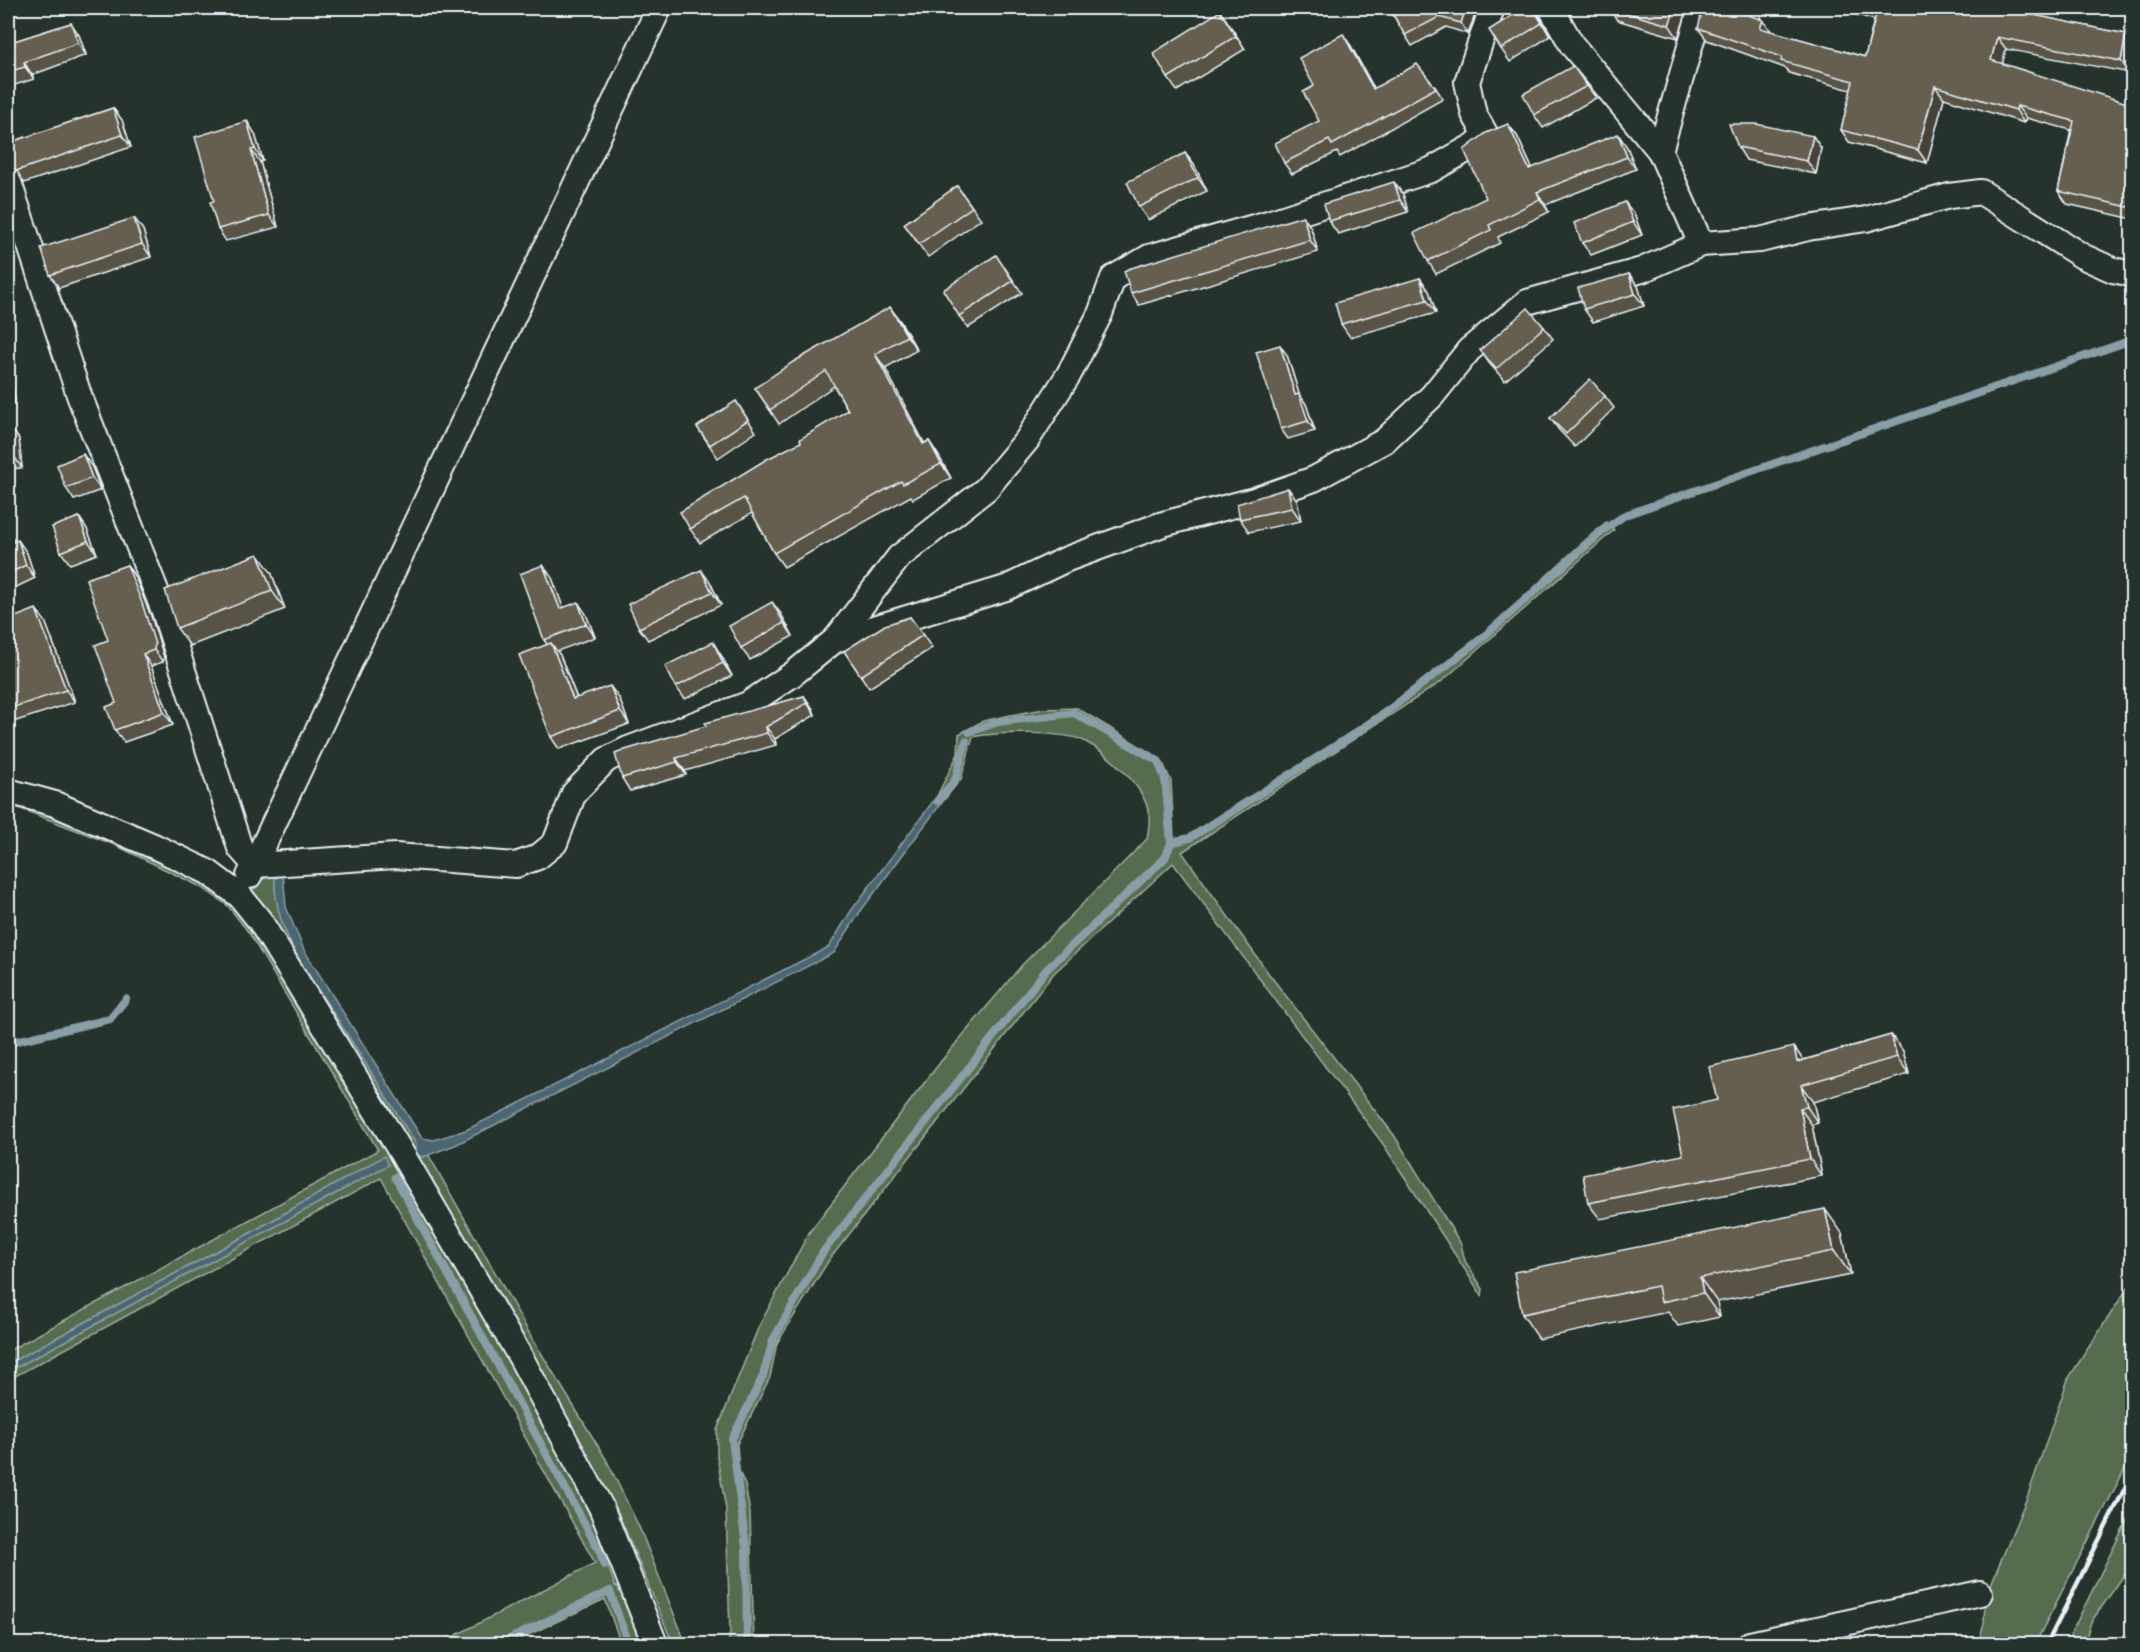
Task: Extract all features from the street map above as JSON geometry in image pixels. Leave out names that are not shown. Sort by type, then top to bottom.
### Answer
[{"type":"street","points":[[240,896],[659,8]]},
{"type":"street","points":[[255,865],[396,856],[516,865],[538,857],[555,843],[574,793],[606,760],[628,749],[748,705],[793,674],[835,640],[899,557],[986,489],[1027,440],[1100,314],[1113,278],[1149,257],[1268,224],[1431,170],[1475,146],[1486,135],[1474,114],[1467,82],[1492,8]]},
{"type":"street","points":[[1551,8],[1572,45],[1660,151],[1701,244]]},
{"type":"street","points":[[1660,151],[1701,8]]},
{"type":"street","points":[[8,179],[79,395],[164,611],[240,848],[255,865]]},
{"type":"street","points":[[835,640],[1006,588],[1067,559],[1163,524],[1254,500],[1314,479],[1384,441],[1432,396],[1469,350],[1527,302],[1642,270],[1701,244],[1760,240],[1808,228],[1866,219],[1948,196],[1981,192],[2082,256],[2113,270],[2133,274]]},
{"type":"street","points":[[8,791],[55,804],[208,872],[240,896],[260,921],[521,1358],[601,1507],[655,1644]]},
{"type":"street","points":[[1750,1644],[1980,1593]]},
{"type":"green space","points":[[1606,522],[1614,530],[1441,682],[1182,852],[1269,974],[1394,1135],[1461,1244],[1465,1261],[1483,1289],[1482,1296],[1383,1144],[1173,863],[1054,973],[829,1260],[777,1343],[770,1377],[737,1444],[739,1471],[745,1485],[750,1513],[754,1644],[728,1644],[730,1633],[726,1509],[717,1457],[717,1430],[759,1326],[810,1231],[942,1060],[1022,965],[1147,839],[1149,819],[1147,805],[1134,783],[1115,763],[1094,747],[1084,741],[1062,735],[1013,733],[973,737],[961,779],[940,805],[943,793],[937,796],[958,754],[959,734],[983,721],[1044,709],[1077,708],[1161,759],[1171,781],[1174,838],[1189,835],[1373,717],[1444,665],[1494,624]]},
{"type":"green space","points":[[8,796],[206,880],[233,902],[254,929],[440,1242],[529,1400],[613,1561],[608,1566],[615,1586],[623,1590],[643,1644],[621,1644],[605,1599],[509,1644],[439,1644],[595,1563],[381,1178],[8,1380],[8,1372],[388,1165],[383,1157],[254,1231],[8,1364],[8,1351],[378,1150],[249,933],[228,906],[203,888],[115,845],[8,804]]},
{"type":"green space","points":[[283,873],[275,879],[275,887],[278,908],[288,937],[416,1144],[416,1155],[423,1157],[428,1154],[535,1343],[606,1459],[640,1529],[686,1644],[673,1644],[617,1510],[568,1421],[249,893],[250,887],[270,875]]},
{"type":"green space","points":[[2132,1281],[2132,1455],[2035,1644],[1978,1644],[1984,1623],[1985,1599],[2028,1495],[2068,1379]]},
{"type":"green space","points":[[2132,1510],[2132,1564],[2091,1622],[2084,1644],[2066,1644]]},
{"type":"water","points":[[944,793],[940,805],[860,912],[834,953],[455,1145],[423,1157],[416,1155],[416,1144],[299,959],[281,920],[276,899],[275,879],[283,873],[286,907],[304,950],[422,1138],[434,1140],[466,1130],[829,947],[851,911],[937,796]]},
{"type":"water","points":[[384,1156],[388,1165],[8,1372],[8,1364],[254,1231]]},
{"type":"building","points":[[1402,8],[1466,8],[1461,23],[1439,17],[1405,35],[1392,13]]},
{"type":"building","points":[[1524,8],[1533,8],[1542,23],[1501,49],[1489,30]]},
{"type":"building","points":[[1609,8],[1675,8],[1669,25]]},
{"type":"building","points":[[1703,8],[1750,8],[1748,15],[1763,20],[1760,28],[1865,57],[1877,11],[1865,8],[2000,8],[2126,34],[2121,61],[1997,37],[1991,60],[2133,105],[2133,208],[2058,191],[2074,121],[2017,106],[2016,110],[1935,86],[1918,150],[1841,130],[1853,81],[1781,61],[1782,57],[1698,28]]},
{"type":"building","points":[[1220,11],[1236,36],[1168,78],[1153,53]]},
{"type":"building","points":[[71,23],[78,43],[24,62],[25,67],[8,72],[8,43]]},
{"type":"building","points":[[1343,34],[1373,89],[1417,64],[1436,88],[1332,145],[1329,140],[1284,163],[1275,143],[1319,121],[1303,92],[1314,86],[1299,58]]},
{"type":"building","points":[[1573,66],[1587,86],[1534,115],[1523,94]]},
{"type":"building","points":[[113,108],[122,135],[16,171],[8,155],[8,143]]},
{"type":"building","points":[[247,121],[255,149],[251,150],[269,215],[218,229],[210,202],[214,201],[195,137]]},
{"type":"building","points":[[1508,124],[1529,169],[1618,134],[1627,157],[1537,192],[1540,199],[1489,225],[1491,230],[1428,261],[1414,233],[1486,198],[1464,150],[1486,133]]},
{"type":"building","points":[[1729,124],[1756,124],[1813,136],[1807,161],[1738,147]]},
{"type":"building","points":[[1185,153],[1198,178],[1139,207],[1127,182]]},
{"type":"building","points":[[1394,182],[1400,200],[1329,221],[1324,204]]},
{"type":"building","points":[[957,186],[972,207],[919,244],[904,224]]},
{"type":"building","points":[[1625,202],[1633,222],[1582,243],[1574,223]]},
{"type":"building","points":[[1303,216],[1310,240],[1131,293],[1124,271],[1128,269]]},
{"type":"building","points":[[134,218],[142,244],[50,275],[41,248]]},
{"type":"building","points":[[996,255],[1013,281],[959,316],[943,290]]},
{"type":"building","points":[[1629,274],[1635,294],[1584,309],[1578,288]]},
{"type":"building","points":[[1420,278],[1427,300],[1341,324],[1335,303]]},
{"type":"building","points":[[890,307],[907,336],[875,354],[923,444],[929,441],[941,464],[903,484],[901,481],[774,553],[744,498],[690,529],[680,512],[767,459],[801,442],[800,439],[848,410],[826,371],[770,410],[755,388],[793,362]]},
{"type":"building","points":[[1528,308],[1544,327],[1496,369],[1480,350]]},
{"type":"building","points":[[1280,345],[1295,395],[1299,394],[1308,421],[1281,429],[1256,352]]},
{"type":"building","points":[[1590,379],[1605,396],[1566,434],[1550,418]]},
{"type":"building","points":[[736,401],[748,420],[710,445],[697,427]]},
{"type":"building","points":[[8,427],[10,427],[13,455],[8,456]]},
{"type":"building","points":[[83,454],[92,478],[66,488],[57,465]]},
{"type":"building","points":[[1288,488],[1292,508],[1240,519],[1237,504]]},
{"type":"building","points":[[79,517],[88,541],[61,552],[52,527]]},
{"type":"building","points":[[8,536],[11,543],[18,540],[26,565],[8,574]]},
{"type":"building","points":[[258,554],[272,591],[177,628],[165,590]]},
{"type":"building","points":[[127,565],[155,644],[154,650],[143,654],[164,712],[115,730],[106,707],[116,703],[95,645],[108,640],[86,579]]},
{"type":"building","points":[[543,565],[560,609],[578,602],[586,624],[544,640],[520,574]]},
{"type":"building","points":[[701,570],[712,592],[639,628],[628,604]]},
{"type":"building","points":[[772,602],[784,623],[741,648],[729,626]]},
{"type":"building","points":[[36,609],[66,690],[8,709],[8,620]]},
{"type":"building","points":[[910,617],[923,635],[861,676],[844,651],[885,625]]},
{"type":"building","points":[[713,642],[723,663],[676,687],[665,666]]},
{"type":"building","points":[[551,643],[573,699],[610,686],[620,711],[551,737],[519,655]]},
{"type":"building","points":[[804,696],[807,703],[766,727],[767,733],[676,758],[677,762],[622,778],[615,754],[706,726],[705,723]]},
{"type":"building","points":[[1891,1035],[1897,1057],[1801,1085],[1807,1107],[1800,1108],[1810,1159],[1588,1203],[1583,1175],[1683,1155],[1673,1110],[1717,1100],[1709,1067],[1794,1047],[1797,1062]]},
{"type":"building","points":[[1825,1209],[1834,1251],[1700,1278],[1703,1293],[1661,1302],[1658,1286],[1522,1314],[1514,1272]]},
{"type":"waterway","points":[[747,1644],[746,1547],[732,1439],[763,1376],[773,1340],[823,1252],[1047,969],[1165,858],[1171,843],[1190,838],[1373,722],[1481,639],[1605,529],[1625,515],[2132,340]]},
{"type":"waterway","points":[[969,732],[998,722],[1074,713],[1158,761],[1165,779],[1171,843]]},
{"type":"waterway","points":[[937,801],[955,780],[966,741]]},
{"type":"waterway","points":[[8,1043],[110,1019],[126,999]]},
{"type":"waterway","points":[[395,1177],[600,1552],[604,1565]]},
{"type":"waterway","points":[[499,1644],[610,1591],[628,1644]]},
{"type":"railway","points":[[2047,1644],[2132,1474]]}]
